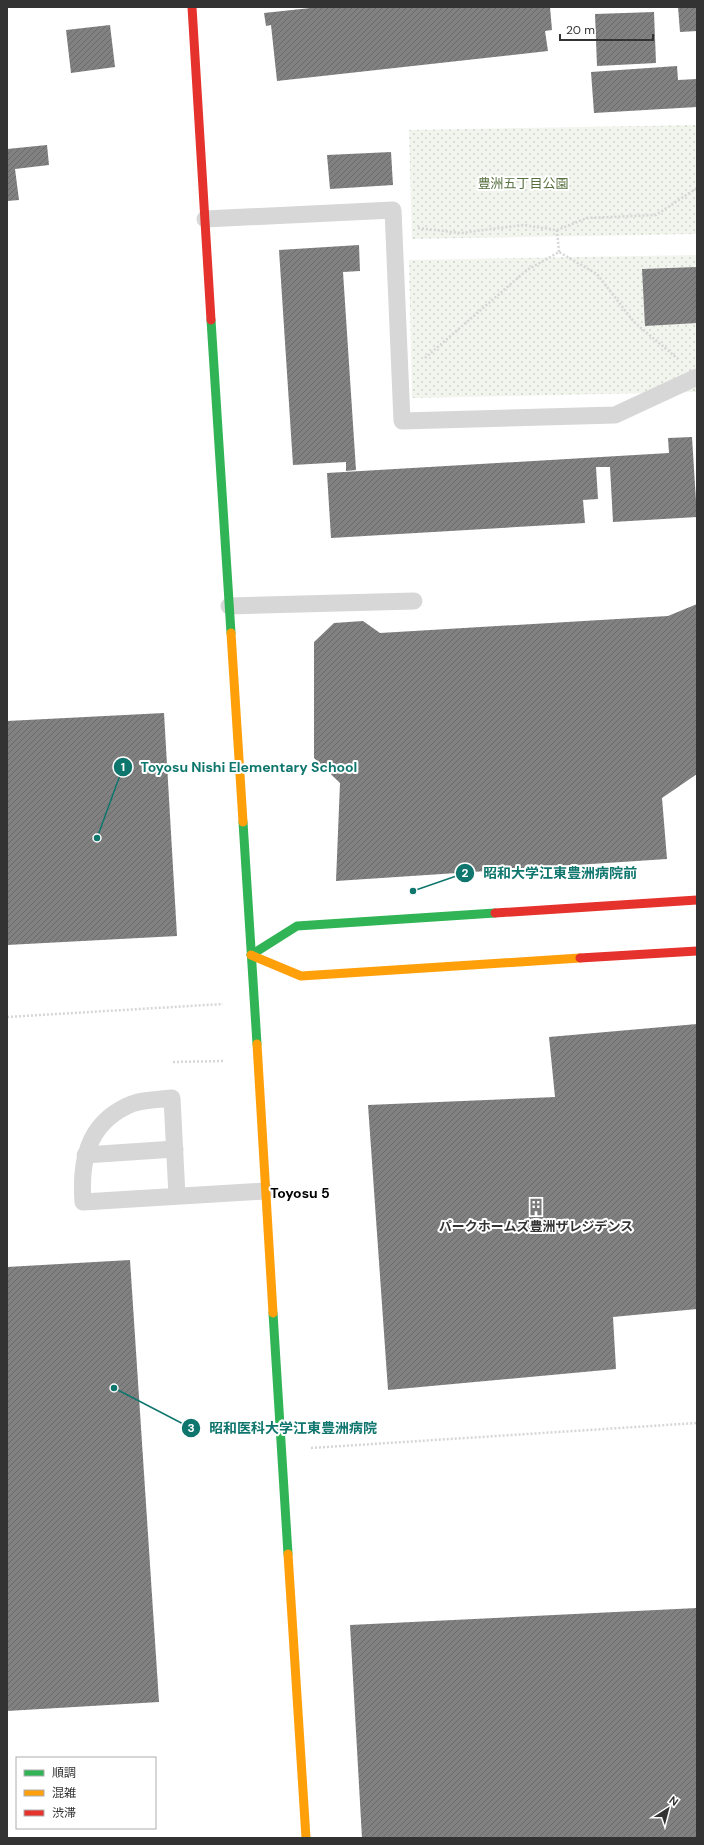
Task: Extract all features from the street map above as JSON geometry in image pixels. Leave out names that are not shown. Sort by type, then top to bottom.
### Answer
[{"type":"street","points":[[192,7],[306,1838]]},
{"type":"street","points":[[251,955],[297,926],[697,900]]},
{"type":"street","points":[[251,955],[301,976],[480,963],[697,951]]},
{"type":"lane","points":[[205,219],[393,210],[402,421],[615,415],[697,377]]},
{"type":"lane","points":[[229,606],[414,601]]},
{"type":"lane","points":[[177,1196],[172,1098],[143,1101],[127,1105],[114,1114],[95,1133],[86,1155],[82,1171],[82,1202],[265,1191]]},
{"type":"lane","points":[[86,1155],[175,1149]]},
{"type":"path","points":[[394,225],[461,233],[524,225],[557,230],[587,218],[656,215],[697,188]]},
{"type":"path","points":[[557,230],[559,252]]},
{"type":"path","points":[[400,379],[527,270],[559,252]]},
{"type":"path","points":[[559,252],[597,274],[634,322],[697,377]]},
{"type":"path","points":[[7,1017],[223,1004]]},
{"type":"path","points":[[173,1062],[225,1061]]},
{"type":"path","points":[[311,1448],[697,1423]]},
{"type":"green space","name":"豊洲五丁目公園","points":[[697,125],[697,234],[412,239],[409,130]]},
{"type":"green space","points":[[697,255],[697,392],[412,398],[409,260]]},
{"type":"building","points":[[320,7],[550,7],[552,30],[545,31],[548,51],[277,81],[271,25],[266,26],[264,13]]},
{"type":"building","points":[[678,7],[697,7],[697,31],[680,32]]},
{"type":"building","points":[[654,12],[656,63],[597,66],[595,14]]},
{"type":"building","points":[[110,25],[115,67],[71,73],[66,30]]},
{"type":"building","points":[[677,66],[678,80],[697,79],[697,107],[594,113],[591,72]]},
{"type":"building","points":[[47,145],[49,165],[15,169],[19,200],[7,201],[7,149]]},
{"type":"building","points":[[391,152],[393,185],[330,189],[327,155]]},
{"type":"building","points":[[359,245],[360,271],[343,272],[356,470],[346,471],[346,462],[293,465],[279,250]]},
{"type":"building","points":[[697,267],[697,323],[645,326],[642,269]]},
{"type":"building","points":[[692,437],[697,517],[613,522],[610,467],[596,467],[598,499],[583,500],[585,523],[331,538],[327,473],[669,453],[668,438]]},
{"type":"building","points":[[697,604],[697,774],[662,798],[667,859],[336,881],[340,783],[314,758],[314,642],[334,623],[363,621],[380,633],[668,616]]},
{"type":"building","points":[[164,713],[177,936],[7,945],[7,721]]},
{"type":"building","name":"パークホームズ豊洲ザレジデンス","points":[[697,1024],[697,1309],[613,1317],[616,1369],[388,1390],[368,1105],[555,1097],[549,1037]]},
{"type":"building","points":[[130,1260],[159,1702],[7,1711],[7,1267]]},
{"type":"building","points":[[697,1608],[697,1838],[362,1838],[350,1625]]},
{"type":"traffic: fast","points":[[211,320],[231,633]]},
{"type":"traffic: fast","points":[[243,822],[257,1044]]},
{"type":"traffic: fast","points":[[251,955],[297,926],[495,913]]},
{"type":"traffic: fast","points":[[273,1313],[288,1554]]},
{"type":"traffic: slow","points":[[231,633],[243,822]]},
{"type":"traffic: slow","points":[[251,955],[301,976],[580,958]]},
{"type":"traffic: slow","points":[[257,1044],[273,1313]]},
{"type":"traffic: slow","points":[[288,1554],[306,1838]]},
{"type":"traffic: jam","points":[[192,7],[211,320]]},
{"type":"traffic: jam","points":[[495,913],[697,900]]},
{"type":"traffic: jam","points":[[580,958],[697,951]]},
{"type":"place","name":"Toyosu Nishi Elementary School","points":[[97,838]]},
{"type":"place","name":"昭和大学江東豊洲病院前","points":[[413,891]]},
{"type":"place","name":"パークホームズ豊洲ザレジデンス","points":[[536,1207]]},
{"type":"place","name":"昭和医科大学江東豊洲病院","points":[[114,1388]]},
{"type":"district","name":"Toyosu 5","points":[[300,1193]]}]
